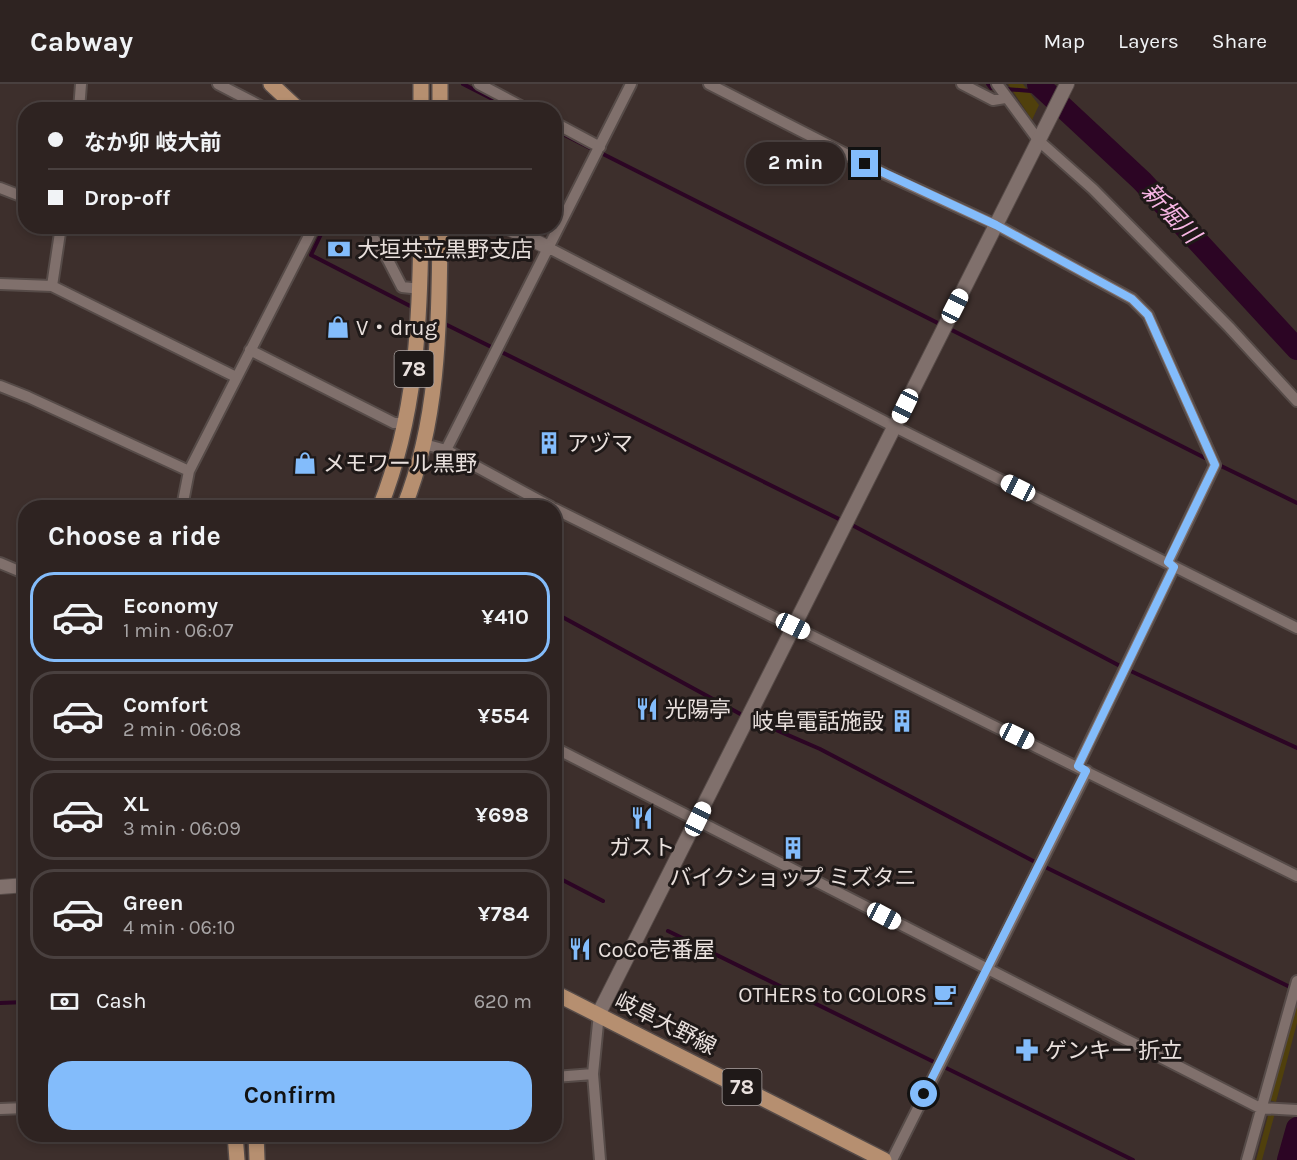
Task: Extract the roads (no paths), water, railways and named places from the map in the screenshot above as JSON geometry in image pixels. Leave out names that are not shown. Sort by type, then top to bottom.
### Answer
[{"type":"main road","points":[[271,84],[290,102]]},
{"type":"main road","points":[[421,102],[422,84]]},
{"type":"main road","points":[[440,84],[440,102]]},
{"type":"main road","name":"78","points":[[383,500],[391,479],[406,423],[418,340],[421,234]]},
{"type":"main road","name":"78","points":[[406,500],[424,444],[433,392],[438,338],[440,234]]},
{"type":"main road","name":"岐阜大野線","points":[[562,996],[884,1160]]},
{"type":"main road","points":[[236,1142],[237,1160]]},
{"type":"main road","points":[[256,1142],[257,1160]]},
{"type":"street","points":[[80,102],[81,84]]},
{"type":"street","points":[[218,84],[253,102]]},
{"type":"street","points":[[479,84],[513,102]]},
{"type":"street","points":[[562,219],[632,84]]},
{"type":"street","points":[[709,84],[885,174],[996,225],[1132,299],[1148,315],[1215,465],[1082,769],[987,971],[892,1160]]},
{"type":"street","points":[[962,84],[993,100],[1005,98]]},
{"type":"street","points":[[997,84],[1005,98],[1040,138],[1094,189],[1229,327],[1297,401]]},
{"type":"street","points":[[600,1160],[594,1074],[599,1013],[1067,84]]},
{"type":"street","points":[[562,127],[600,147]]},
{"type":"street","points":[[0,188],[18,195]]},
{"type":"street","points":[[52,286],[60,234]]},
{"type":"street","points":[[183,500],[189,471],[310,234]]},
{"type":"street","points":[[371,234],[386,256],[402,287],[420,289]]},
{"type":"street","points":[[520,234],[895,427],[1297,628]]},
{"type":"street","points":[[446,450],[554,234]]},
{"type":"street","points":[[0,284],[52,286],[236,377]]},
{"type":"street","points":[[250,350],[394,423],[406,423]]},
{"type":"street","points":[[0,387],[28,397],[189,471]]},
{"type":"street","points":[[424,444],[446,450],[537,500]]},
{"type":"street","points":[[562,512],[1297,876]]},
{"type":"street","points":[[0,563],[18,571]]},
{"type":"street","points":[[562,751],[698,819],[987,971],[1260,1108],[1297,1110]]},
{"type":"street","points":[[0,887],[18,886]]},
{"type":"street","points":[[1247,1160],[1297,981]]},
{"type":"street","points":[[562,1076],[594,1074]]},
{"type":"street","points":[[0,1109],[18,1108]]},
{"type":"waterway","points":[[463,84],[498,102]]},
{"type":"waterway","points":[[988,84],[991,88],[997,88]]},
{"type":"waterway","name":"新堀川","points":[[1038,84],[1142,181],[1297,349]]},
{"type":"waterway","points":[[1005,89],[1043,92]]},
{"type":"waterway","points":[[562,134],[592,149]]},
{"type":"waterway","points":[[599,152],[1211,461]]},
{"type":"waterway","points":[[321,234],[311,255],[416,309]]},
{"type":"waterway","points":[[441,322],[843,521]]},
{"type":"waterway","points":[[1217,464],[1297,503]]},
{"type":"waterway","points":[[850,524],[1122,667],[1297,748]]},
{"type":"waterway","points":[[562,617],[744,716]]},
{"type":"waterway","points":[[751,719],[820,749],[1037,863],[1292,988]]},
{"type":"waterway","points":[[562,880],[603,901]]},
{"type":"waterway","points":[[668,931],[1133,1160]]},
{"type":"waterway","points":[[0,1003],[18,1002]]},
{"type":"waterway","name":"新堀川","points":[[1288,1160],[1297,1128]]},
{"type":"place","name":"大垣共立黒野支店","points":[[339,249]]},
{"type":"place","name":"V・drug","points":[[338,327]]},
{"type":"place","name":"アヅマ","points":[[549,443]]},
{"type":"place","name":"メモワール黒野","points":[[305,463]]},
{"type":"place","name":"光陽亭","points":[[647,709]]},
{"type":"place","name":"岐阜電話施設","points":[[902,721]]},
{"type":"place","name":"ガスト","points":[[642,818]]},
{"type":"place","name":"バイクショップ ミズタニ","points":[[793,848]]},
{"type":"place","name":"CoCo壱番屋","points":[[580,949]]},
{"type":"place","name":"OTHERS to COLORS","points":[[945,994]]},
{"type":"place","name":"ゲンキー 折立","points":[[1027,1050]]}]
